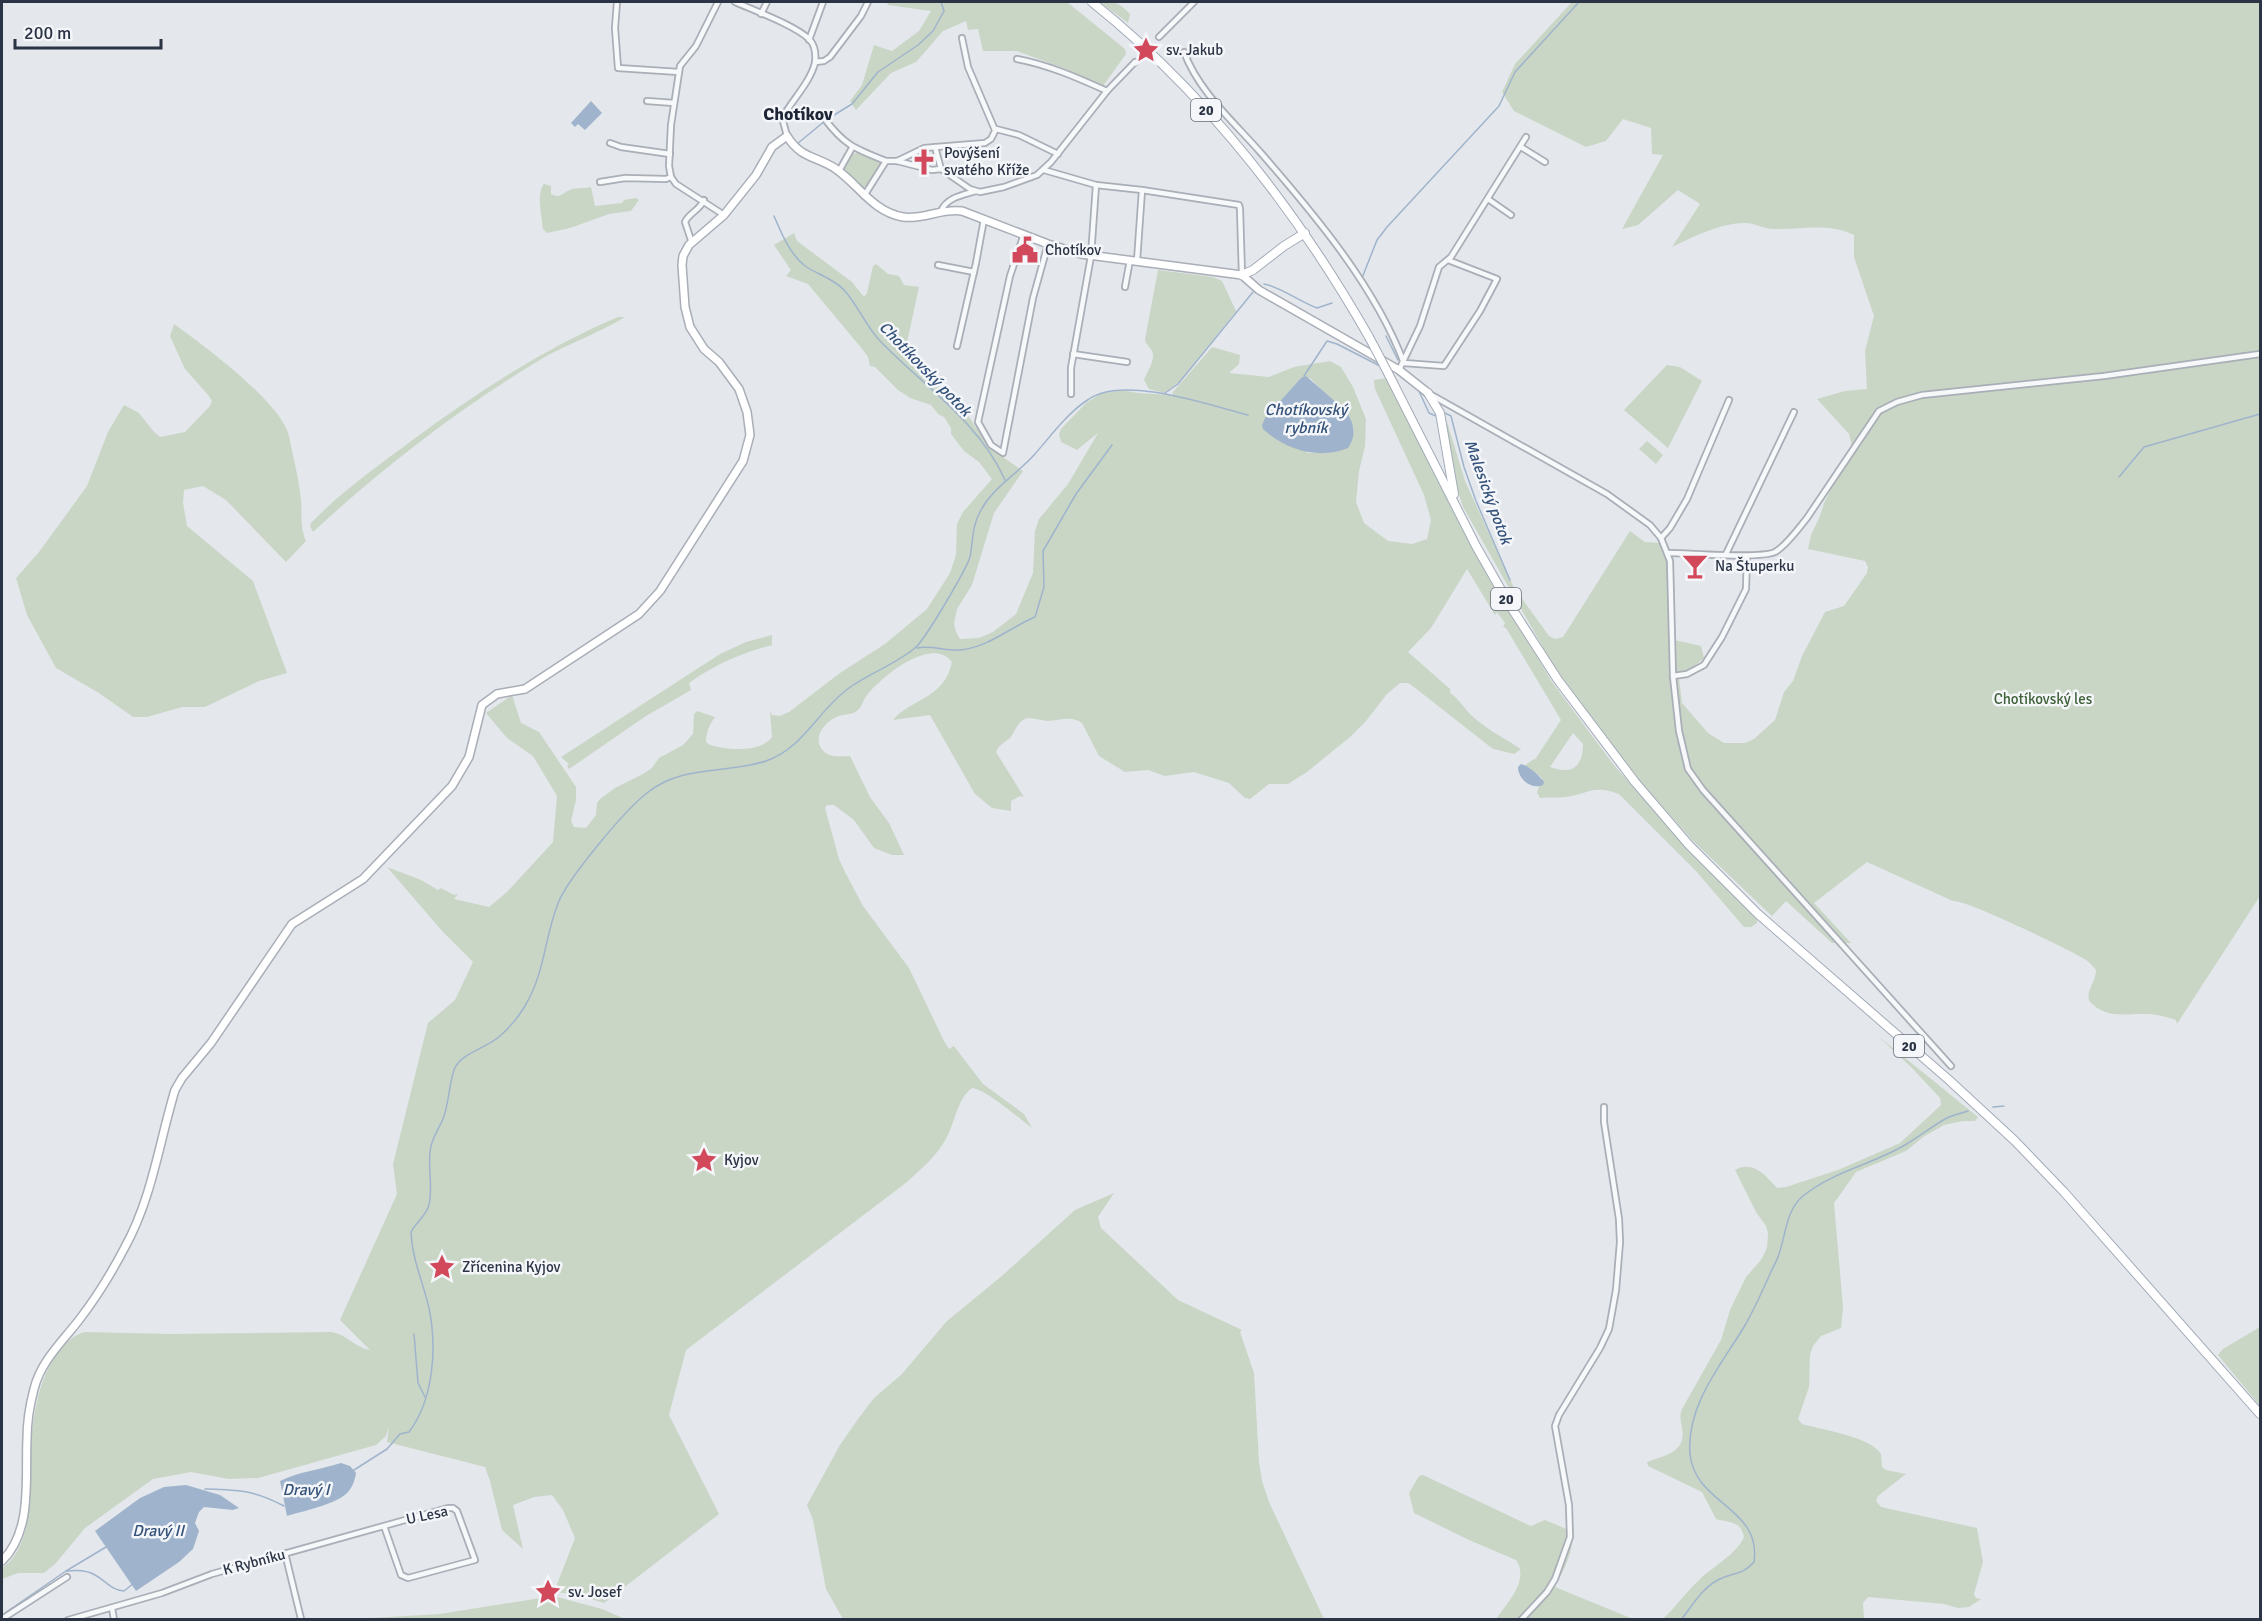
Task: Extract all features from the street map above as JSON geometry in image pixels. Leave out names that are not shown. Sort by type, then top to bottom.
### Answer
[{"type":"main road","name":"20","points":[[1092,2],[1146,49],[1206,109],[1251,161],[1305,233],[1369,337],[1509,604],[1558,680],[1617,760],[1667,820],[1723,880],[1767,922],[1949,1080],[2015,1141],[2064,1192],[2260,1414]]},
{"type":"main road","points":[[1242,275],[1253,270],[1305,233]]},
{"type":"main road","points":[[1428,393],[1440,413],[1449,476],[1461,516]]},
{"type":"street","points":[[617,2],[615,28],[618,68],[679,72]]},
{"type":"street","points":[[718,2],[696,46],[682,63],[679,72],[670,154],[671,177],[676,184],[724,215]]},
{"type":"street","points":[[735,2],[796,31],[809,40],[814,48],[815,62],[811,74],[783,121],[792,142],[809,158],[828,164],[839,171],[875,205],[900,216],[916,217],[941,211],[962,211],[1048,244],[1091,256],[1242,275]]},
{"type":"street","points":[[761,14],[767,2]]},
{"type":"street","points":[[809,40],[823,2]]},
{"type":"street","points":[[815,62],[824,61],[830,57],[861,16],[868,2]]},
{"type":"street","points":[[1159,38],[1194,2]]},
{"type":"street","points":[[897,160],[916,150],[985,143],[991,138],[995,130],[969,67],[962,38]]},
{"type":"street","points":[[1184,52],[1210,97],[1294,192],[1359,279],[1397,344],[1404,363]]},
{"type":"street","points":[[1017,59],[1060,71],[1107,91]]},
{"type":"street","points":[[941,211],[944,204],[952,199],[976,191],[1004,187],[1037,175],[1044,170],[1107,91],[1135,62]]},
{"type":"street","points":[[647,101],[674,103]]},
{"type":"street","points":[[826,120],[852,148],[886,161],[897,160],[932,170],[941,169],[976,191]]},
{"type":"street","points":[[995,130],[1019,135],[1058,154]]},
{"type":"street","points":[[1399,370],[1420,326],[1439,267],[1448,260],[1526,137]]},
{"type":"street","points":[[610,142],[621,147],[670,154]]},
{"type":"street","points":[[2,1561],[14,1544],[22,1521],[27,1434],[34,1389],[51,1354],[79,1320],[136,1226],[172,1100],[182,1078],[211,1043],[292,924],[363,879],[453,786],[469,757],[482,705],[497,694],[525,689],[639,614],[660,591],[743,461],[750,435],[747,412],[739,389],[693,334],[687,319],[683,256],[692,243],[724,215],[756,175],[772,147],[792,142]]},
{"type":"street","points":[[935,147],[941,169]]},
{"type":"street","points":[[1521,147],[1545,162]]},
{"type":"street","points":[[839,171],[852,148]]},
{"type":"street","points":[[864,196],[886,161]]},
{"type":"street","points":[[1044,170],[1096,185],[1239,205],[1242,275],[1247,281],[1399,370],[1428,393],[1607,494],[1650,525],[1661,538],[1669,553],[1673,676],[1681,746],[1694,778],[1951,1066]]},
{"type":"street","points":[[600,182],[626,178],[666,179],[671,177]]},
{"type":"street","points":[[1071,394],[1073,354],[1091,256],[1096,185]]},
{"type":"street","points":[[1125,287],[1133,261],[1142,190]]},
{"type":"street","points":[[1488,199],[1511,215]]},
{"type":"street","points":[[692,243],[686,222],[704,201]]},
{"type":"street","points":[[957,346],[984,219]]},
{"type":"street","points":[[1024,234],[1010,276],[978,422],[992,445],[1003,453],[1033,298],[1048,244]]},
{"type":"street","points":[[1404,363],[1444,366],[1480,311],[1497,279],[1448,260]]},
{"type":"street","points":[[938,265],[974,272]]},
{"type":"street","points":[[1073,354],[1127,362]]},
{"type":"street","points":[[1669,553],[1747,556],[1775,552],[1796,532],[1861,435],[1879,411],[1886,406],[1922,395],[2104,376],[2260,354]]},
{"type":"street","points":[[1661,538],[1670,528],[1687,499],[1729,400]]},
{"type":"street","points":[[1726,554],[1794,412]]},
{"type":"street","points":[[1673,676],[1687,674],[1704,665],[1716,646],[1743,598],[1747,577],[1747,556]]},
{"type":"street","points":[[1521,1620],[1547,1592],[1569,1537],[1569,1505],[1554,1426],[1605,1339],[1616,1290],[1620,1242],[1619,1218],[1604,1122],[1604,1107]]},
{"type":"street","name":"U Lesa","points":[[453,1508],[457,1511],[475,1560],[408,1578],[401,1575],[384,1526],[453,1508]]},
{"type":"street","name":"K Rybníku","points":[[68,1620],[162,1593],[201,1577],[384,1526]]},
{"type":"street","points":[[285,1553],[301,1619]]},
{"type":"street","points":[[2,1619],[67,1577]]},
{"type":"street","points":[[112,1608],[114,1620]]},
{"type":"street","points":[[299,1610],[307,1608]]},
{"type":"green space","points":[[887,2],[1067,2],[1125,49],[1126,54],[1103,86],[1017,51],[983,51],[978,29],[968,30],[966,21],[943,31],[916,62],[891,73],[856,110],[850,101],[862,85],[874,45],[892,51],[919,31],[931,11],[888,5]]},
{"type":"green space","points":[[1100,2],[1113,2],[1123,7],[1130,14],[1128,23]]},
{"type":"green space","name":"Chotíkovský les","points":[[1572,2],[2260,2],[2260,896],[2177,1024],[2176,1020],[2158,1015],[2116,1014],[2103,1011],[2089,1001],[2088,997],[2096,970],[2086,960],[1996,916],[1953,901],[1867,862],[1814,903],[1851,943],[1832,943],[1786,901],[1772,916],[1693,841],[1620,758],[1560,677],[1463,507],[1456,486],[1445,426],[1447,422],[1465,481],[1513,586],[1549,636],[1555,639],[1563,637],[1630,531],[1645,542],[1661,543],[1670,577],[1670,639],[1701,646],[1704,658],[1679,679],[1682,703],[1708,733],[1724,743],[1745,743],[1754,739],[1775,720],[1784,692],[1793,681],[1802,656],[1825,612],[1844,606],[1867,573],[1868,567],[1865,561],[1808,549],[1824,503],[1852,446],[1849,434],[1817,399],[1845,391],[1867,389],[1865,351],[1874,316],[1854,257],[1854,235],[1845,231],[1817,228],[1773,229],[1746,223],[1727,225],[1708,231],[1672,247],[1700,204],[1678,190],[1638,225],[1622,229],[1663,155],[1652,154],[1651,128],[1623,119],[1606,141],[1586,147],[1514,111],[1502,92],[1515,64]]},
{"type":"green space","points":[[858,152],[879,160],[882,164],[868,185],[862,188],[843,170],[850,156]]},
{"type":"green space","points":[[544,184],[551,186],[551,194],[557,196],[572,189],[591,187],[595,206],[622,203],[624,200],[636,198],[639,200],[631,211],[609,214],[570,228],[547,233],[543,229],[540,205],[540,193]]},
{"type":"green space","points":[[794,233],[797,241],[852,282],[864,297],[873,266],[876,264],[888,274],[899,276],[904,285],[919,287],[906,347],[969,417],[991,449],[1023,471],[994,513],[972,585],[957,609],[954,624],[960,639],[979,638],[993,632],[1016,614],[1033,573],[1035,531],[1039,519],[1068,484],[1098,433],[1077,450],[1061,442],[1059,434],[1061,429],[1086,403],[1100,394],[1121,390],[1172,397],[1173,392],[1212,347],[1240,355],[1239,364],[1229,373],[1269,377],[1294,367],[1330,361],[1341,367],[1353,387],[1366,419],[1365,446],[1359,471],[1356,502],[1364,523],[1388,541],[1412,544],[1427,539],[1431,520],[1424,495],[1375,389],[1374,380],[1388,378],[1468,537],[1552,682],[1613,764],[1686,848],[1757,915],[1757,923],[1751,927],[1744,927],[1696,871],[1619,794],[1596,790],[1573,796],[1540,798],[1537,792],[1542,778],[1525,765],[1536,758],[1561,720],[1506,628],[1503,627],[1505,623],[1497,612],[1495,615],[1467,569],[1431,628],[1408,652],[1450,689],[1450,693],[1476,719],[1521,749],[1514,754],[1493,749],[1414,687],[1408,683],[1400,683],[1387,694],[1350,737],[1307,772],[1288,784],[1269,784],[1250,799],[1245,798],[1229,783],[1194,772],[1165,776],[1148,770],[1125,772],[1099,756],[1082,723],[1070,719],[1047,721],[1027,718],[1019,724],[1010,738],[996,752],[1024,797],[1020,796],[1011,801],[1011,811],[992,808],[975,794],[930,715],[893,720],[935,691],[948,674],[952,662],[943,655],[932,653],[920,656],[883,678],[867,695],[857,711],[830,721],[822,729],[819,738],[821,748],[827,754],[850,756],[870,797],[889,823],[904,855],[892,855],[874,848],[854,820],[834,805],[827,805],[825,808],[839,859],[845,872],[863,906],[909,968],[949,1049],[954,1046],[983,1084],[1024,1114],[1032,1128],[993,1098],[972,1088],[963,1098],[950,1131],[939,1150],[907,1182],[686,1350],[669,1415],[719,1514],[604,1603],[575,1594],[554,1592],[575,1538],[563,1510],[552,1495],[534,1497],[513,1505],[523,1549],[502,1530],[485,1467],[387,1442],[389,1426],[386,1436],[376,1445],[258,1478],[229,1479],[191,1472],[153,1479],[85,1528],[56,1563],[44,1573],[18,1573],[2,1579],[2,1568],[14,1557],[22,1542],[27,1524],[31,1486],[32,1432],[40,1389],[54,1359],[75,1336],[86,1332],[171,1334],[330,1332],[370,1350],[340,1320],[397,1194],[393,1164],[428,1023],[455,1000],[473,962],[443,932],[387,867],[421,880],[438,890],[441,888],[454,895],[458,894],[454,899],[489,907],[507,892],[553,842],[557,796],[533,756],[507,738],[486,713],[512,695],[521,723],[539,732],[576,787],[576,800],[571,821],[574,827],[586,828],[596,815],[597,803],[600,799],[615,788],[643,774],[652,768],[659,758],[683,745],[693,734],[694,714],[697,711],[715,717],[707,735],[706,742],[710,745],[743,749],[760,746],[767,742],[772,737],[770,711],[772,715],[780,716],[789,712],[840,673],[885,644],[927,609],[950,573],[956,555],[957,524],[963,512],[992,479],[979,462],[964,451],[951,434],[951,428],[944,417],[938,414],[931,405],[910,398],[898,390],[875,367],[870,366],[863,350],[808,284],[786,276],[791,270],[774,245]],"holes":[[[1301,378],[1310,378],[1341,407],[1354,428],[1352,440],[1336,452],[1308,453],[1264,420]],[[1573,733],[1583,744],[1578,763],[1575,767],[1564,770],[1550,767]]]},
{"type":"green space","points":[[1158,270],[1213,277],[1222,281],[1236,311],[1179,382],[1164,393],[1149,389],[1144,380],[1153,358],[1145,339]]},
{"type":"green space","points":[[618,317],[625,317],[543,358],[453,417],[367,484],[313,532],[311,523],[335,500],[438,422],[487,388],[538,357]]},
{"type":"green space","points":[[174,324],[257,391],[283,422],[289,436],[297,476],[302,526],[306,541],[286,562],[226,500],[203,486],[184,490],[183,503],[187,526],[253,581],[287,673],[259,681],[205,707],[182,707],[147,717],[133,717],[99,693],[56,668],[27,615],[16,578],[39,552],[87,486],[108,432],[124,405],[139,413],[160,437],[185,432],[210,406],[212,401],[185,369],[170,336]]},
{"type":"green space","points":[[1667,365],[1680,367],[1702,381],[1668,448],[1624,410]]},
{"type":"green space","points":[[1647,441],[1663,455],[1656,464],[1639,449]]},
{"type":"green space","points":[[772,635],[772,645],[739,656],[709,670],[689,683],[691,690],[646,716],[569,769],[567,766],[569,764],[561,757],[720,654],[746,642]]},
{"type":"green space","points":[[1878,1036],[1978,1117],[1975,1121],[1944,1125],[1923,1137],[1906,1151],[1856,1172],[1834,1203],[1843,1307],[1841,1328],[1821,1336],[1813,1346],[1810,1355],[1809,1387],[1798,1419],[1802,1424],[1845,1434],[1867,1443],[1881,1454],[1882,1467],[1906,1474],[1878,1496],[1876,1501],[1881,1507],[1977,1528],[1983,1562],[1974,1594],[1976,1598],[1981,1599],[1969,1607],[1958,1608],[1944,1604],[1868,1597],[1863,1603],[1864,1619],[1663,1619],[1699,1580],[1736,1549],[1744,1537],[1738,1525],[1716,1519],[1702,1492],[1648,1466],[1647,1462],[1672,1452],[1681,1443],[1682,1409],[1721,1340],[1730,1310],[1746,1277],[1761,1260],[1767,1248],[1766,1226],[1756,1212],[1735,1170],[1742,1167],[1753,1168],[1764,1174],[1777,1188],[1786,1187],[1838,1170],[1900,1143],[1941,1105],[1940,1098]]},
{"type":"green space","points":[[1114,1193],[1098,1217],[1101,1228],[1178,1300],[1242,1330],[1240,1332],[1254,1373],[1262,1481],[1269,1502],[1324,1619],[843,1619],[826,1589],[813,1520],[807,1505],[840,1445],[874,1398],[901,1375],[947,1321],[1003,1275],[1075,1210]]},
{"type":"green space","points":[[2260,1327],[2260,1406],[2218,1355],[2223,1349]]},
{"type":"green space","points":[[1423,1475],[1531,1526],[1545,1520],[1567,1530],[1571,1535],[1571,1550],[1555,1587],[1633,1619],[1496,1619],[1511,1599],[1519,1583],[1520,1568],[1516,1560],[1414,1513],[1409,1493],[1419,1476]]},
{"type":"green space","points":[[553,1596],[602,1609],[625,1619],[354,1619],[440,1614]]},
{"type":"water","points":[[591,101],[602,113],[585,130],[578,124],[575,127],[571,123]]},
{"type":"water","name":"Chotíkovský rybník","points":[[1306,376],[1347,412],[1354,430],[1353,439],[1348,448],[1326,453],[1303,451],[1282,443],[1263,429],[1265,418],[1301,378]]},
{"type":"water","points":[[1521,764],[1537,774],[1544,782],[1543,785],[1534,786],[1526,782],[1520,776],[1518,767]]},
{"type":"water","name":"Dravý I","points":[[341,1463],[350,1466],[356,1473],[348,1492],[326,1504],[287,1516],[280,1481]]},
{"type":"water","name":"Dravý II","points":[[186,1485],[220,1495],[239,1508],[233,1510],[204,1507],[199,1512],[195,1523],[199,1531],[193,1549],[179,1562],[136,1591],[95,1531],[140,1498],[164,1487]]},
{"type":"waterway","name":"Chotíkovský potok","points":[[797,144],[826,120],[852,104],[878,72],[918,45],[933,31],[944,11],[941,2]]},
{"type":"waterway","points":[[1362,278],[1377,240],[1387,227],[1499,106],[1515,72],[1579,2]]},
{"type":"waterway","name":"Chotíkovský potok","points":[[774,216],[786,243],[799,261],[844,290],[881,342],[966,422],[994,459],[1005,480]]},
{"type":"waterway","points":[[1264,284],[1275,287],[1317,308],[1332,303]]},
{"type":"waterway","points":[[1165,393],[1178,384],[1253,292]]},
{"type":"waterway","points":[[1386,336],[1398,360]]},
{"type":"waterway","name":"Malesický potok","points":[[1304,376],[1327,341],[1380,366]]},
{"type":"waterway","name":"Malesický potok","points":[[1405,379],[1411,384]]},
{"type":"waterway","name":"Malesický potok","points":[[1418,389],[1429,413],[1436,416]]},
{"type":"waterway","name":"Chotíkovský potok","points":[[354,1470],[387,1449],[400,1434],[409,1432],[424,1404],[428,1389],[433,1339],[429,1308],[413,1252],[411,1232],[429,1205],[431,1147],[444,1116],[454,1070],[462,1059],[500,1036],[523,1010],[537,981],[553,919],[562,895],[583,864],[611,830],[637,802],[661,784],[690,774],[751,765],[779,755],[801,738],[828,707],[849,688],[916,647],[954,589],[967,564],[975,523],[985,503],[1034,455],[1066,418],[1089,399],[1104,392],[1144,391],[1190,399],[1248,415]]},
{"type":"waterway","name":"Malesický potok","points":[[1445,413],[1451,416],[1464,467],[1476,501],[1510,580]]},
{"type":"waterway","points":[[2119,477],[2144,447],[2260,414]]},
{"type":"waterway","points":[[917,648],[955,650],[970,648],[990,641],[1035,617],[1044,587],[1043,551],[1076,494],[1112,445]]},
{"type":"waterway","points":[[1993,1107],[2004,1106]]},
{"type":"waterway","points":[[1681,1620],[1711,1585],[1721,1578],[1745,1570],[1754,1562],[1754,1544],[1748,1529],[1739,1517],[1703,1485],[1695,1471],[1690,1454],[1690,1436],[1699,1403],[1716,1371],[1748,1321],[1776,1262],[1793,1208],[1814,1188],[1840,1174],[1893,1152],[1936,1124],[1968,1111]]},
{"type":"waterway","points":[[414,1334],[418,1383],[425,1397]]},
{"type":"waterway","name":"Chotíkovský potok","points":[[205,1489],[246,1492],[284,1506]]},
{"type":"waterway","name":"Chotíkovský potok","points":[[2,1615],[66,1571],[106,1547]]},
{"type":"waterway","points":[[67,1571],[89,1572],[112,1587],[124,1591],[134,1583]]},
{"type":"place","name":"sv. Jakub","points":[[1146,50]]},
{"type":"place","name":"Povýšení svatého Kříže","points":[[924,162]]},
{"type":"place","name":"Chotíkov","points":[[1025,250]]},
{"type":"place","name":"Na Štuperku","points":[[1695,566]]},
{"type":"place","name":"Kyjov","points":[[704,1160]]},
{"type":"place","name":"Zřícenina Kyjov","points":[[442,1267]]},
{"type":"place","name":"sv. Josef","points":[[548,1592]]},
{"type":"district","name":"Chotíkov","points":[[798,114]]}]
